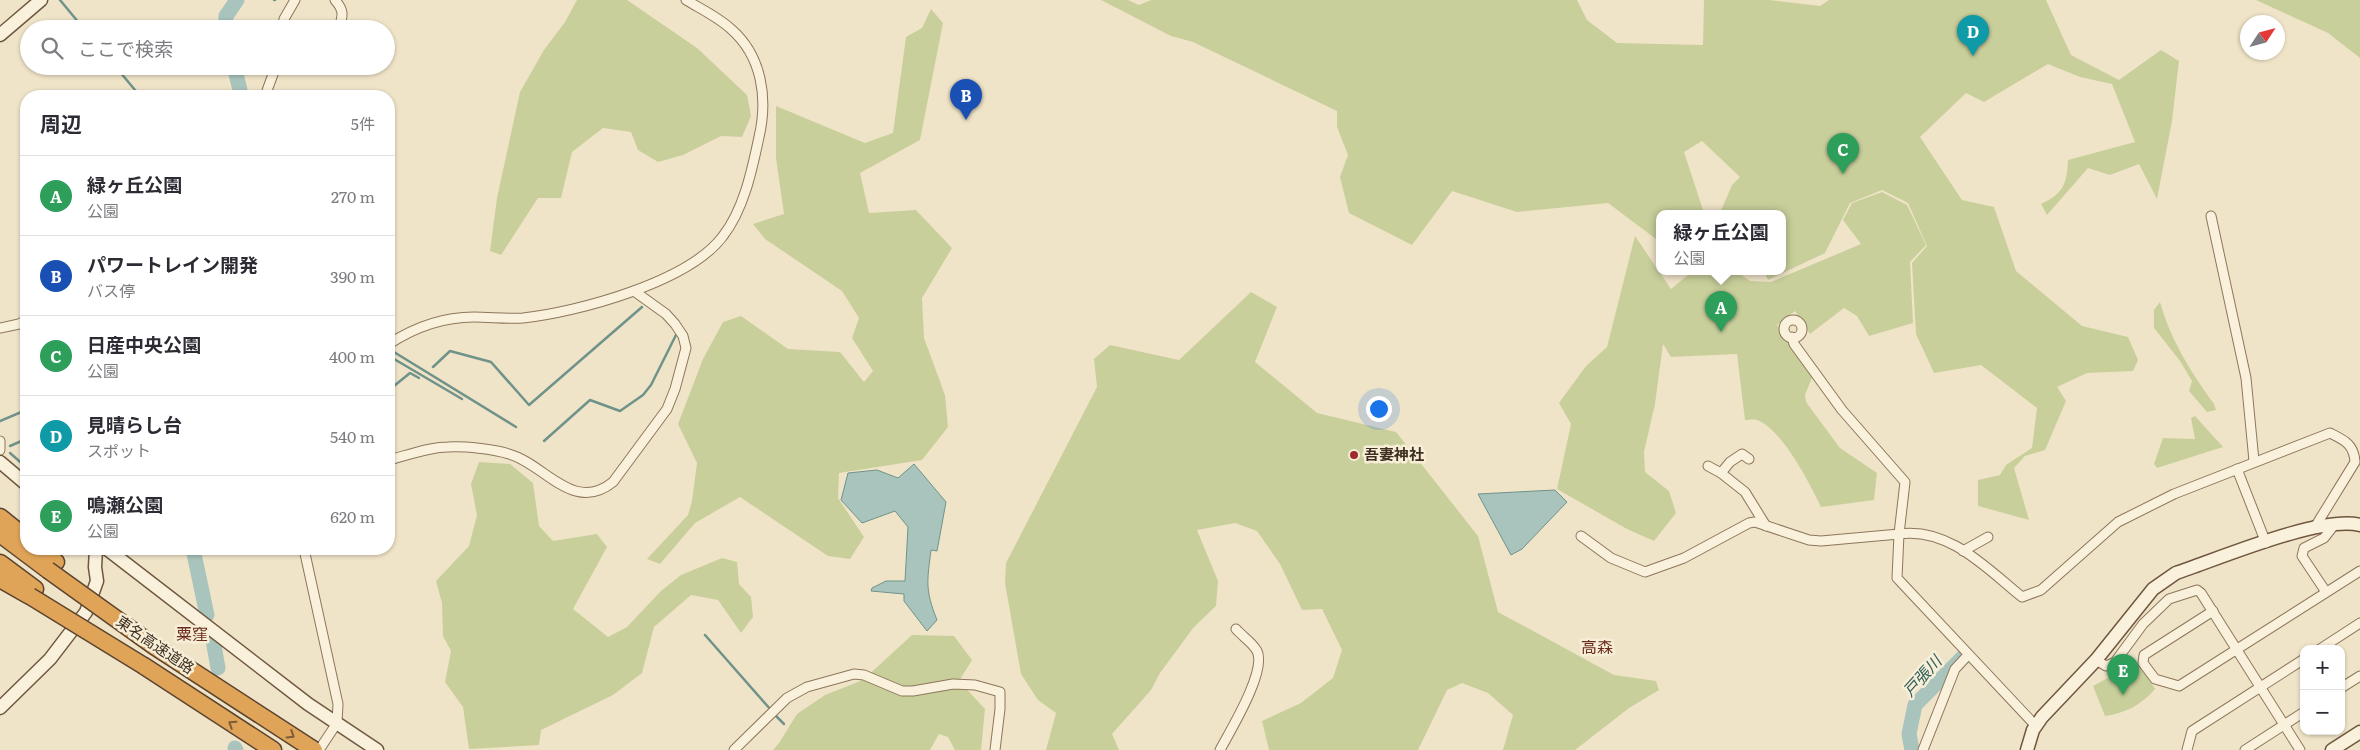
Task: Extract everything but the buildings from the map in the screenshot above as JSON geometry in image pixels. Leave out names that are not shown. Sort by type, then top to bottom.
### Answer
[{"type":"highway","points":[[0,517],[20,533]]},
{"type":"highway","name":"東名高速道路","points":[[0,534],[20,546]]},
{"type":"highway","name":"東名高速道路","points":[[34,555],[52,566],[154,646],[314,750]]},
{"type":"highway","points":[[44,555],[52,566]]},
{"type":"highway","points":[[0,563],[32,593]]},
{"type":"highway","points":[[0,579],[32,593]]},
{"type":"highway","name":"東名高速道路","points":[[32,593],[274,750]]},
{"type":"street","points":[[0,36],[41,0]]},
{"type":"street","points":[[284,20],[295,0]]},
{"type":"street","points":[[335,0],[342,7],[343,17],[341,20]]},
{"type":"street","points":[[395,340],[410,331],[448,318],[524,318],[622,296],[692,263],[710,250],[724,236],[745,192],[760,135],[764,93],[758,68],[746,47],[731,29],[686,0]]},
{"type":"street","points":[[267,90],[273,75]]},
{"type":"street","points":[[2211,216],[2246,378],[2254,461]]},
{"type":"street","points":[[395,459],[448,447],[510,454],[567,490],[583,493],[602,491],[613,482],[667,409],[675,389],[686,348],[683,336],[666,314],[634,291]]},
{"type":"street","points":[[0,328],[20,323]]},
{"type":"street","points":[[1792,338],[1794,344],[1842,410],[1906,482],[1899,534],[1897,578],[2035,726]]},
{"type":"street","points":[[1581,536],[1611,558],[1644,572],[1684,558],[1749,522],[1756,522],[1809,540],[1821,541],[1915,532],[1935,535],[1951,542],[2022,596],[2041,590],[2118,522],[2172,495],[2254,461],[2330,433],[2349,443],[2355,455],[2355,462],[2315,527]]},
{"type":"street","points":[[0,441],[0,450]]},
{"type":"street","points":[[1721,473],[1730,462],[1742,454],[1749,459]]},
{"type":"street","points":[[0,462],[20,479]]},
{"type":"street","points":[[1708,466],[1721,473],[1745,492],[1766,526]]},
{"type":"street","points":[[2237,469],[2266,543]]},
{"type":"street","points":[[2027,750],[2035,726],[2096,660],[2159,584],[2176,573],[2315,527],[2344,522],[2360,525]]},
{"type":"street","points":[[2326,592],[2302,556],[2304,548],[2324,538],[2336,524]]},
{"type":"street","points":[[1963,551],[1988,537]]},
{"type":"street","points":[[0,708],[50,659],[86,612],[97,581],[96,555]]},
{"type":"street","points":[[115,555],[287,688],[377,750]]},
{"type":"street","points":[[305,555],[338,704],[337,723],[319,750]]},
{"type":"street","points":[[2213,611],[2144,655],[2143,663],[2155,679],[2179,686],[2360,571]]},
{"type":"street","points":[[2096,660],[2106,666],[2115,662],[2143,624],[2169,599],[2196,590],[2201,593],[2213,611],[2300,750]]},
{"type":"street","points":[[2326,645],[2360,624]]},
{"type":"street","points":[[1220,750],[1243,707],[1260,663],[1257,651],[1236,629]]},
{"type":"street","points":[[1924,750],[1955,669],[1968,655]]},
{"type":"street","points":[[2187,750],[2192,731],[2300,662]]},
{"type":"street","points":[[734,750],[787,698],[807,686],[854,674],[864,675],[902,691],[953,684],[975,685],[1000,692],[995,750]]},
{"type":"street","points":[[2345,685],[2360,676]]},
{"type":"street","points":[[2245,750],[2300,715]]},
{"type":"street","points":[[2332,750],[2360,732]]},
{"type":"green space","points":[[577,0],[627,0],[697,48],[747,95],[751,116],[742,137],[721,136],[683,155],[658,162],[638,150],[631,132],[603,128],[572,152],[561,198],[538,198],[501,255],[490,251],[497,198],[520,92],[544,50],[565,22]]},
{"type":"green space","points":[[1101,0],[1128,0],[1139,5],[1151,0],[1577,0],[1587,20],[1617,43],[1703,45],[1704,0],[1769,0],[1820,6],[1829,0],[2046,0],[2071,55],[2119,80],[2161,50],[2179,61],[2172,121],[2157,199],[2139,164],[2110,175],[2088,168],[2047,215],[2041,204],[2059,192],[2065,182],[2068,160],[2135,142],[2112,84],[2080,77],[2048,64],[1984,102],[1966,93],[1920,137],[1962,200],[1994,207],[2016,271],[2082,326],[2128,337],[2138,360],[2133,371],[2087,373],[2057,387],[2066,401],[2045,450],[2025,456],[2014,468],[2029,520],[1978,506],[1978,480],[2000,475],[2006,465],[2032,448],[2037,408],[1981,365],[1934,373],[1916,334],[1912,263],[1927,246],[1908,203],[1882,190],[1850,203],[1825,253],[1786,271],[1786,210],[1721,210],[1732,185],[1740,177],[1702,141],[1684,152],[1703,210],[1656,210],[1656,239],[1608,203],[1517,212],[1452,191],[1412,245],[1349,213],[1340,177],[1348,155],[1337,127],[1337,111],[1193,42],[1171,36]]},
{"type":"green space","points":[[2256,0],[2360,0],[2360,58],[2328,33]]},
{"type":"green space","points":[[931,9],[943,23],[920,140],[860,173],[869,213],[916,210],[952,248],[922,298],[924,338],[945,395],[948,427],[922,460],[839,473],[838,498],[864,537],[850,559],[828,556],[740,497],[695,523],[660,564],[647,559],[688,515],[692,501],[697,463],[678,424],[703,359],[723,322],[741,316],[788,349],[840,352],[864,382],[873,371],[852,338],[859,318],[842,291],[765,239],[753,224],[784,214],[776,158],[776,106],[865,143],[893,133],[906,37],[922,28]]},
{"type":"green space","points":[[1882,192],[1907,205],[1926,245],[1910,262],[1913,323],[1869,336],[1857,316],[1844,308],[1810,334],[1795,311],[1777,325],[1813,375],[1805,395],[1806,402],[1840,448],[1877,473],[1874,500],[1821,507],[1794,458],[1776,434],[1757,420],[1745,420],[1737,354],[1671,357],[1663,344],[1655,404],[1644,452],[1645,472],[1669,491],[1676,513],[1654,541],[1627,529],[1557,489],[1571,424],[1559,403],[1586,366],[1607,347],[1635,236],[1656,267],[1656,275],[1661,275],[1671,289],[1688,275],[1742,275],[1750,281],[1771,282],[1861,244],[1843,220],[1852,203]]},
{"type":"green space","points":[[1766,275],[1779,275],[1768,280]]},
{"type":"green space","points":[[1251,292],[1277,307],[1255,362],[1317,413],[1396,432],[1478,536],[1498,612],[1614,675],[1656,681],[1659,690],[1629,708],[1575,750],[1503,750],[1513,715],[1488,693],[1462,683],[1447,690],[1418,750],[1269,750],[1262,721],[1301,703],[1333,678],[1342,650],[1322,609],[1302,610],[1280,564],[1257,531],[1235,523],[1197,530],[1218,581],[1216,606],[1194,627],[1160,673],[1151,690],[1112,734],[1119,750],[1046,750],[1056,713],[1038,700],[1021,674],[1005,583],[1006,563],[1097,387],[1094,359],[1110,345],[1179,360]]},
{"type":"green space","points":[[2160,302],[2176,343],[2216,410],[2207,412],[2189,391],[2192,381],[2180,361],[2154,328],[2154,310]]},
{"type":"green space","points":[[2195,416],[2223,447],[2157,468],[2154,464],[2163,438],[2195,439],[2191,418]]},
{"type":"green space","points":[[479,462],[510,464],[533,483],[539,526],[553,541],[597,534],[607,547],[573,609],[608,637],[627,627],[661,591],[681,575],[722,558],[737,562],[739,584],[751,597],[753,617],[741,633],[718,600],[691,595],[654,627],[642,673],[613,695],[541,730],[539,745],[469,749],[463,707],[445,682],[451,651],[443,636],[442,603],[436,581],[469,546],[477,515],[471,484]]},
{"type":"green space","points":[[912,635],[954,636],[972,660],[959,681],[985,709],[981,750],[955,750],[948,737],[939,734],[930,750],[773,750],[797,714],[825,695],[863,680]]},
{"type":"green space","points":[[2139,663],[2155,689],[2144,700],[2133,707],[2120,713],[2105,716],[2093,686],[2115,674],[2121,677]]},
{"type":"water","points":[[914,464],[946,502],[937,551],[931,550],[929,570],[928,586],[930,601],[937,620],[927,631],[904,601],[904,594],[871,591],[872,588],[886,581],[905,581],[908,527],[895,511],[862,523],[841,500],[848,473],[877,470],[898,478]]},
{"type":"water","points":[[1555,490],[1567,502],[1522,549],[1511,555],[1478,494]]},
{"type":"waterway","points":[[60,0],[77,20]]},
{"type":"waterway","points":[[226,20],[226,16],[237,0]]},
{"type":"waterway","points":[[122,75],[135,90]]},
{"type":"waterway","points":[[236,75],[240,90]]},
{"type":"waterway","points":[[433,367],[450,351],[491,362],[529,405],[642,307]]},
{"type":"waterway","points":[[544,441],[590,400],[620,411],[643,395],[651,385],[676,335]]},
{"type":"waterway","points":[[395,353],[516,427]]},
{"type":"waterway","points":[[395,360],[462,399]]},
{"type":"waterway","points":[[395,385],[410,373],[419,378]]},
{"type":"waterway","points":[[0,421],[20,413]]},
{"type":"waterway","points":[[10,446],[20,442]]},
{"type":"waterway","points":[[10,453],[20,462]]},
{"type":"waterway","points":[[194,555],[207,615]]},
{"type":"waterway","points":[[705,635],[771,710]]},
{"type":"waterway","points":[[213,640],[218,668]]},
{"type":"waterway","name":"戸張川","points":[[1912,750],[1909,734],[1915,705],[1963,657]]},
{"type":"waterway","points":[[775,715],[784,724]]},
{"type":"place","name":"見晴らし台","points":[[1973,56]]},
{"type":"place","name":"パワートレイン開発","points":[[966,120]]},
{"type":"place","name":"日産中央公園","points":[[1843,174]]},
{"type":"place","name":"緑ヶ丘公園","points":[[1721,332]]},
{"type":"place","name":"吾妻神社","points":[[1354,455]]},
{"type":"place","name":"鳴瀬公園","points":[[2123,695]]},
{"type":"district","name":"粟窪","points":[[192,634]]},
{"type":"district","name":"高森","points":[[1597,647]]}]
